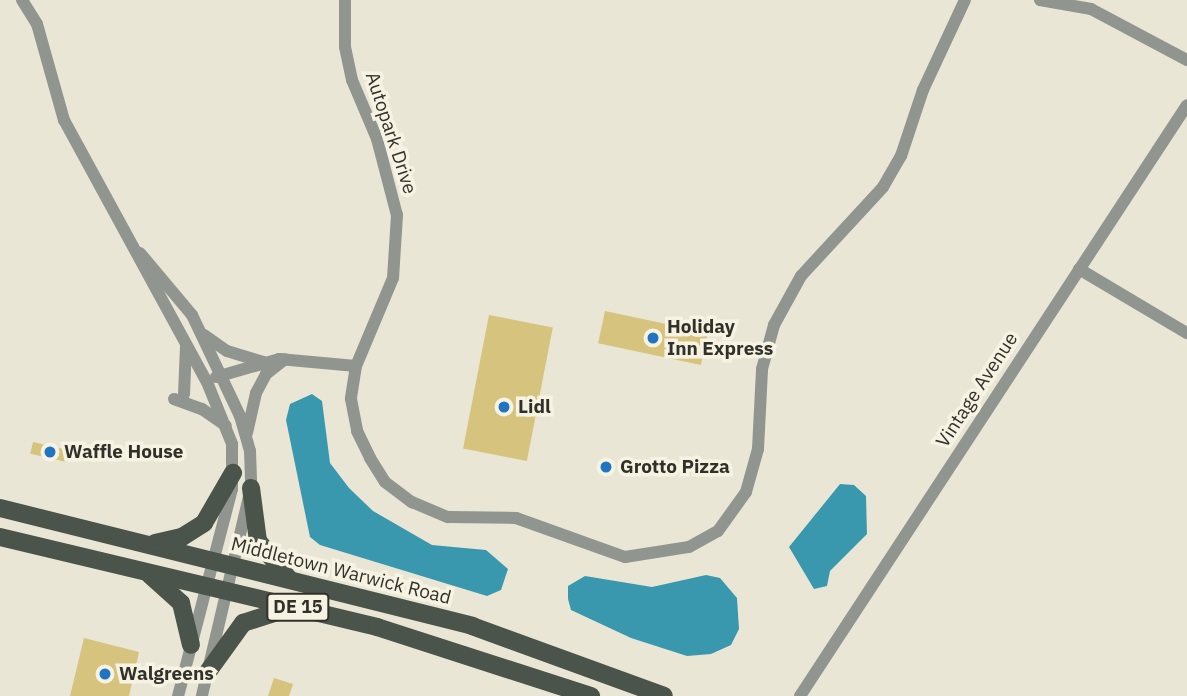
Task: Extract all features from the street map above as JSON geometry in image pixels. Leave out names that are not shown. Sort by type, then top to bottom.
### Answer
[{"type":"main road","points":[[145,543],[172,540],[204,523],[233,473]]},
{"type":"main road","points":[[251,488],[258,541],[289,579]]},
{"type":"main road","name":"Middletown Warwick Road","points":[[0,508],[472,626],[664,696]]},
{"type":"main road","name":"DE 15","points":[[0,537],[304,608],[455,649],[592,696]]},
{"type":"main road","points":[[145,570],[181,603],[191,645]]},
{"type":"main road","points":[[207,673],[229,637],[248,619],[268,611],[304,608]]},
{"type":"street","points":[[22,0],[37,24],[64,120],[118,226],[186,343],[228,427],[233,473],[178,696]]},
{"type":"street","name":"Autopark Drive","points":[[345,0],[345,47],[352,80],[377,139],[397,215],[393,278],[356,366],[351,398],[357,431],[385,482],[411,502],[448,517],[516,518],[625,557],[689,547],[718,531],[754,473],[762,369],[774,325],[802,276],[883,187],[901,156],[923,90],[965,0]]},
{"type":"street","points":[[1040,0],[1091,9],[1187,60]]},
{"type":"street","name":"Vintage Avenue","points":[[800,696],[1187,105]]},
{"type":"street","points":[[118,226],[174,288],[222,374],[247,437]]},
{"type":"street","points":[[1079,269],[1187,333]]},
{"type":"street","points":[[201,333],[227,351],[263,363]]},
{"type":"street","points":[[186,343],[179,396],[228,427]]},
{"type":"street","points":[[202,696],[251,488],[247,437],[256,393],[266,374],[285,359]]},
{"type":"street","points":[[206,382],[222,374],[285,359],[356,366]]},
{"type":"water","points":[[312,394],[322,401],[330,463],[349,488],[373,511],[432,545],[486,550],[508,569],[501,590],[487,596],[320,545],[310,537],[286,420],[290,404]]},
{"type":"water","points":[[840,484],[854,485],[866,496],[867,534],[830,571],[827,586],[814,589],[789,547]]},
{"type":"water","points":[[706,575],[720,578],[737,598],[739,629],[731,645],[711,654],[687,656],[631,638],[571,610],[568,599],[568,586],[585,576],[652,587]]},
{"type":"building","name":"Holiday Inn Express","points":[[605,311],[708,333],[701,365],[598,343]]},
{"type":"building","name":"Lidl","points":[[489,315],[553,327],[527,461],[463,449]]},
{"type":"building","name":"Waffle House","points":[[33,442],[69,450],[66,462],[30,454]]},
{"type":"building","name":"Walgreens","points":[[84,638],[139,652],[129,696],[70,696]]},
{"type":"building","points":[[274,678],[293,684],[289,696],[268,696]]},
{"type":"place","name":"Holiday Inn Express","points":[[653,338]]},
{"type":"place","name":"Lidl","points":[[504,407]]},
{"type":"place","name":"Waffle House","points":[[50,452]]},
{"type":"place","name":"Grotto Pizza","points":[[606,467]]},
{"type":"place","name":"Walgreens","points":[[105,674]]}]
